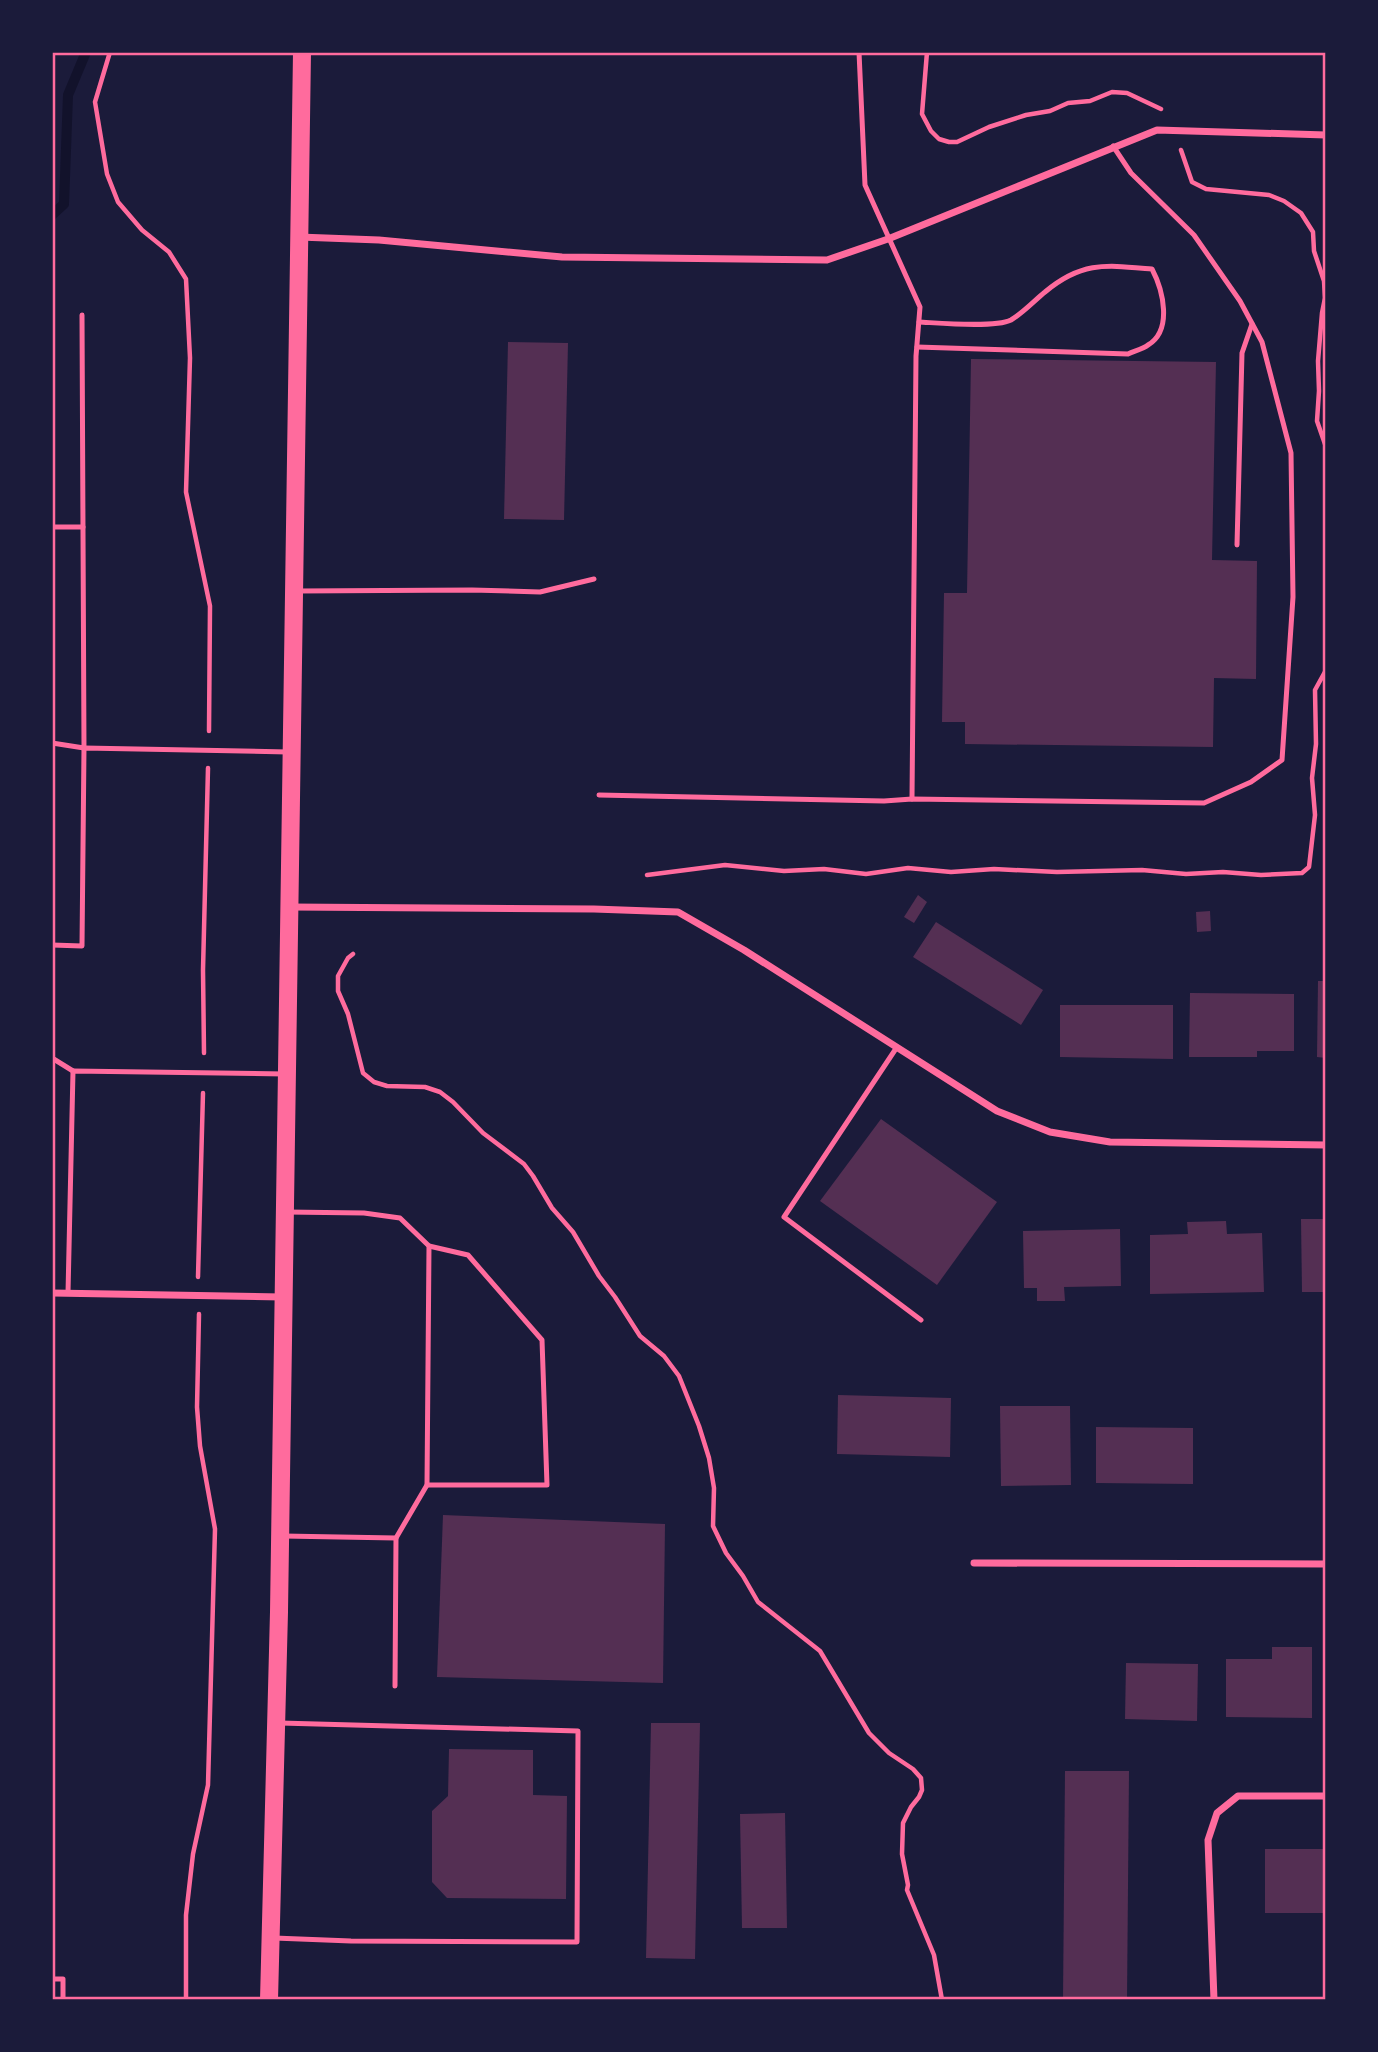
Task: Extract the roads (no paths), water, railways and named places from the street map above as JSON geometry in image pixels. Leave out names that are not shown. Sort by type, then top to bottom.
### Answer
[{"type":"main road","points":[[269,2000],[276,1723],[302,52]]},
{"type":"street","points":[[299,237],[379,240],[562,257],[827,260],[888,239],[1157,130],[1325,135]]},
{"type":"street","points":[[289,907],[594,908],[678,912],[744,950],[997,1111],[1049,1132],[1110,1142],[1325,1144]]},
{"type":"street","points":[[52,1293],[282,1297]]},
{"type":"street","points":[[974,1563],[1325,1564]]},
{"type":"street","points":[[1214,2000],[1208,1840],[1217,1813],[1238,1796],[1325,1796]]},
{"type":"lane","points":[[859,52],[865,185],[920,307],[917,347],[912,799]]},
{"type":"lane","points":[[598,795],[884,801],[912,799],[1204,803],[1251,782],[1282,760],[1293,597],[1291,453],[1262,342],[1240,301],[1194,234],[1131,173],[1113,146]]},
{"type":"lane","points":[[917,347],[1128,354],[1150,345],[1160,332],[1163,311],[1161,287],[1152,270],[1124,267],[1084,268],[1064,276],[1010,320],[988,323],[919,322]]},
{"type":"lane","points":[[52,945],[82,946],[82,315]]},
{"type":"lane","points":[[1237,545],[1242,353],[1252,324]]},
{"type":"lane","points":[[52,527],[83,527]]},
{"type":"lane","points":[[293,591],[540,592],[594,579]]},
{"type":"lane","points":[[52,743],[84,748],[291,752]]},
{"type":"lane","points":[[897,1047],[784,1217],[921,1320]]},
{"type":"lane","points":[[52,1058],[73,1070],[286,1074]]},
{"type":"lane","points":[[68,1293],[73,1070]]},
{"type":"lane","points":[[284,1212],[364,1213],[400,1218],[429,1246],[468,1255],[542,1340],[547,1485],[427,1485]]},
{"type":"lane","points":[[395,1686],[396,1538],[427,1485],[429,1246]]},
{"type":"lane","points":[[279,1536],[396,1538]]},
{"type":"lane","points":[[271,1938],[351,1941],[577,1941],[578,1731],[276,1723]]},
{"type":"lane","points":[[52,1979],[63,1979],[63,2000]]},
{"type":"waterway","points":[[52,215],[64,204],[68,95],[86,52]]}]
